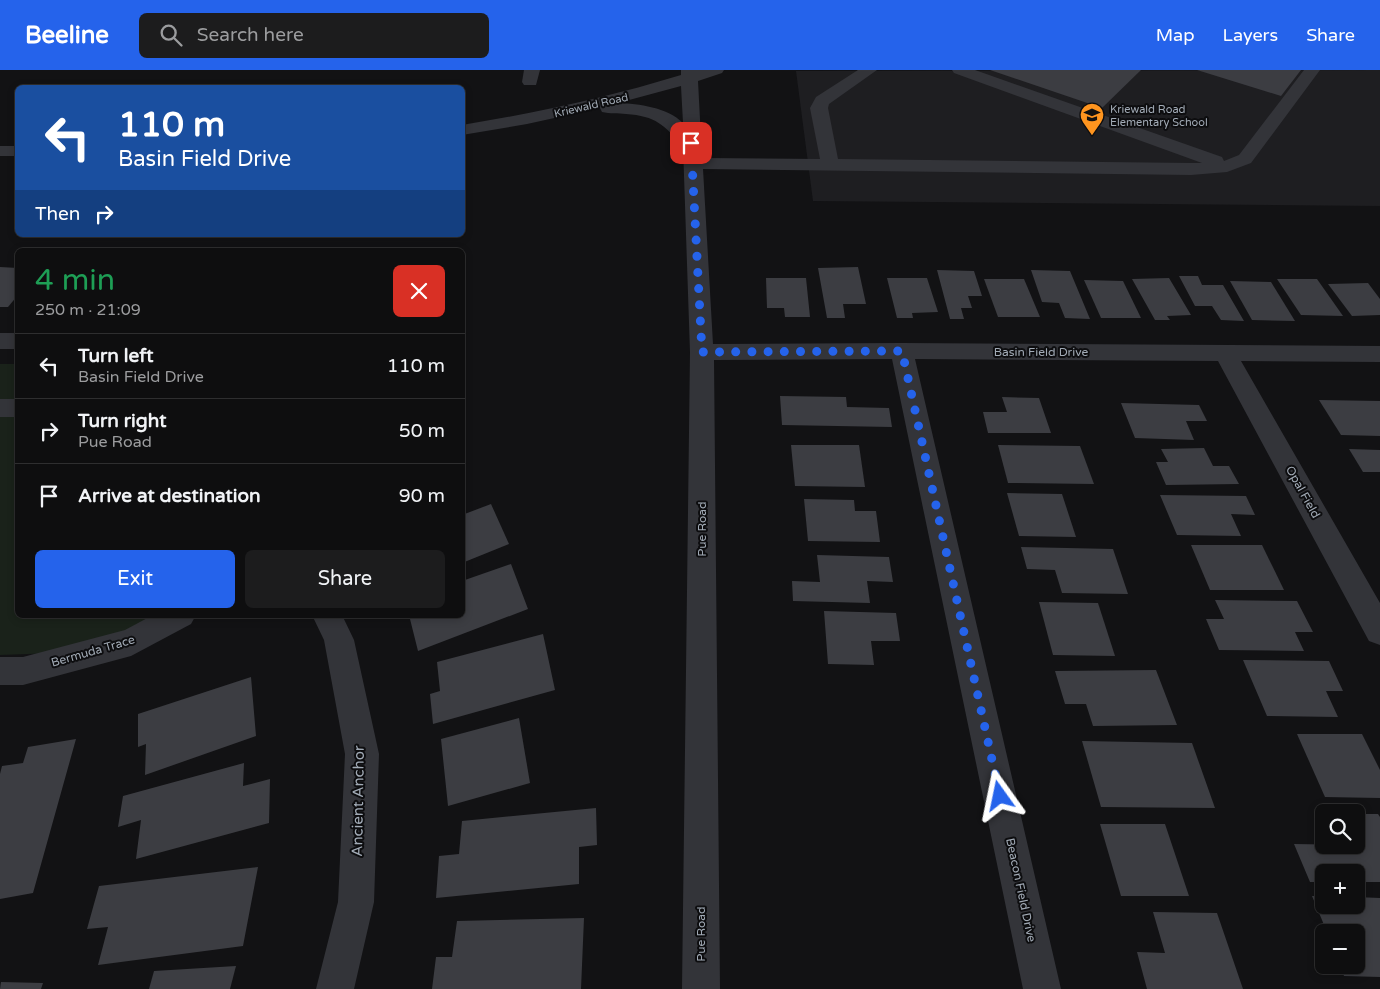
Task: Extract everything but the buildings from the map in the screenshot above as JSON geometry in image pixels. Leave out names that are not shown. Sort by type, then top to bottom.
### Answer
[{"type":"street","name":"Kriewald Road","points":[[465,130],[584,108],[689,74],[716,70]]},
{"type":"street","points":[[830,164],[819,108],[822,101],[869,70]]},
{"type":"street","points":[[960,70],[1227,166]]},
{"type":"street","points":[[584,108],[614,108],[661,116],[672,122],[692,153],[830,164],[1191,169],[1227,166],[1245,159],[1312,70]]},
{"type":"street","name":"Pue Road","points":[[689,74],[702,352],[700,989]]},
{"type":"street","points":[[0,152],[15,152]]},
{"type":"street","points":[[0,341],[15,341]]},
{"type":"street","name":"Basin Field Drive","points":[[702,352],[902,351],[1380,354]]},
{"type":"street","name":"Beacon Field Drive","points":[[902,351],[1042,989]]},
{"type":"street","name":"Opal Field","points":[[1225,353],[1380,631]]},
{"type":"street","points":[[0,408],[15,408]]},
{"type":"street","name":"Bermuda Trace","points":[[0,671],[23,671],[131,642],[175,618]]},
{"type":"street","name":"Ancient Anchor","points":[[328,618],[339,640],[362,754],[356,902],[335,989]]},
{"type":"shaded area","name":"Kriewald Road Elementary School","points":[[1380,70],[1380,206],[813,201],[796,71]]},
{"type":"shaded area","points":[[0,364],[15,364],[15,618],[155,618],[119,636],[56,653],[0,655]]},
{"type":"place","name":"Kriewald Road Elementary School","points":[[1092,136]]},
{"type":"route","points":[[691,143],[702,352],[902,351],[1000,796]]}]
